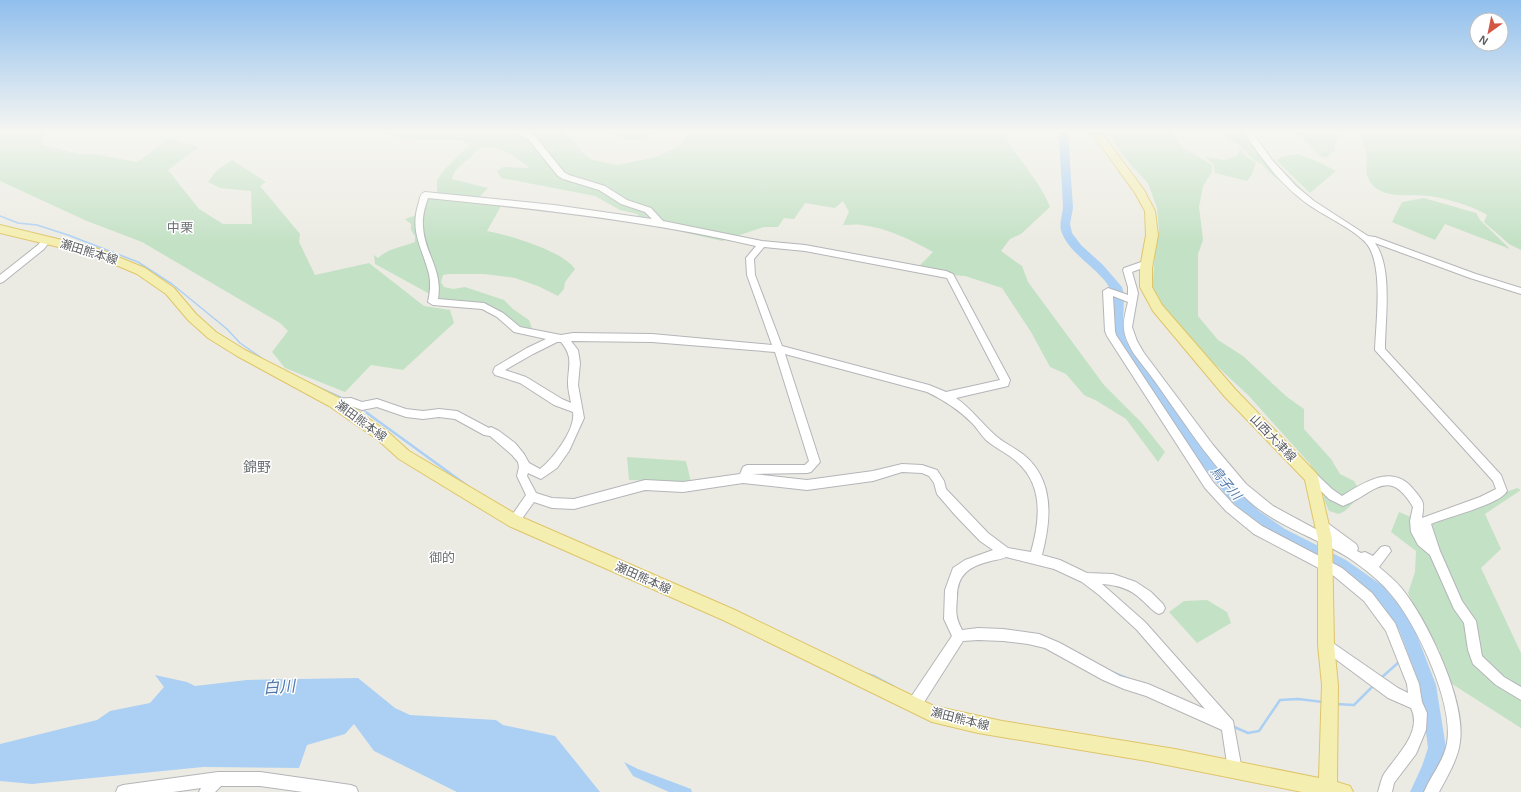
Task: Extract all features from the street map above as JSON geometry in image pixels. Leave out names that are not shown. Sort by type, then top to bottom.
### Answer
[{"type":"main road","name":"山西大津線","points":[[1123,169],[1140,192],[1150,211],[1152,235],[1147,263],[1146,287],[1157,308],[1240,404],[1311,477],[1324,536],[1326,645],[1330,685],[1333,791]]},
{"type":"main road","name":"瀬田熊本線","points":[[0,229],[95,252],[141,271],[170,291],[192,317],[212,335],[241,353],[334,402],[383,436],[404,455],[514,521],[729,615],[932,714],[948,719],[1034,735],[1169,756],[1333,791]]},
{"type":"street","points":[[557,169],[566,177],[602,188],[624,202],[640,206],[648,210],[660,223]]},
{"type":"street","points":[[1276,169],[1287,182],[1320,210],[1366,239],[1373,247],[1382,288],[1380,312],[1380,350],[1497,478],[1502,491],[1491,498],[1440,514],[1425,522],[1434,551],[1458,606],[1470,621],[1477,660],[1500,681],[1521,694]]},
{"type":"street","points":[[524,466],[541,474],[553,465],[564,448],[579,418],[574,385],[575,363],[573,350],[564,339],[517,330],[500,315],[484,306],[433,302],[436,293],[436,280],[418,232],[419,208],[425,195],[554,208],[629,220],[660,223],[762,244],[805,248],[918,268],[950,276],[1005,382],[994,386],[947,396]]},
{"type":"street","points":[[1366,239],[1372,239],[1473,276],[1521,291]]},
{"type":"street","points":[[0,280],[41,247],[46,241]]},
{"type":"street","points":[[744,478],[747,470],[807,469],[815,462],[779,350],[750,269],[750,258],[762,244]]},
{"type":"street","points":[[1147,263],[1127,270],[1133,292],[1130,299],[1126,322],[1132,341],[1183,414],[1243,489],[1266,507],[1324,536],[1374,564],[1385,551]]},
{"type":"street","points":[[1130,299],[1108,291],[1110,331],[1112,336],[1209,485],[1230,508],[1258,530],[1338,572],[1368,597],[1391,627],[1413,684],[1416,703],[1421,714],[1419,730],[1411,749],[1388,780],[1385,792]]},
{"type":"street","points":[[577,410],[558,402],[523,380],[498,372],[498,370],[530,351],[555,339],[601,337],[652,338],[744,345],[784,350],[929,389],[947,396],[951,401],[971,416],[990,438],[1023,461],[1037,478],[1045,510],[1041,536],[1035,558]]},
{"type":"street","points":[[334,402],[351,402],[362,406],[377,403],[406,413],[423,415],[439,413],[457,415],[488,432],[491,431],[506,441],[522,459],[524,466],[522,476],[532,496],[552,503],[574,504],[644,485],[683,487],[744,478],[806,485],[873,476],[902,468],[922,469],[933,474],[938,481],[941,491],[984,537],[1005,552],[1056,564],[1086,578],[1103,591],[1141,626],[1228,726],[1235,770]]},
{"type":"street","points":[[1304,470],[1317,478],[1334,498],[1343,501],[1380,481],[1390,480],[1401,484],[1409,490],[1419,506],[1415,523],[1418,537],[1424,544],[1434,551]]},
{"type":"street","points":[[514,521],[532,496]]},
{"type":"street","points":[[1324,536],[1366,563],[1384,578],[1399,594],[1430,649],[1446,688],[1452,712],[1454,740],[1449,756],[1430,792]]},
{"type":"street","points":[[959,636],[950,619],[951,590],[957,572],[969,564],[992,555],[1000,555],[1005,552]]},
{"type":"street","points":[[1086,578],[1101,577],[1124,583],[1138,589],[1159,608]]},
{"type":"street","points":[[914,705],[959,636],[967,634],[987,634],[1046,642],[1094,670],[1147,690],[1228,726]]},
{"type":"street","points":[[1326,645],[1393,693],[1416,703]]},
{"type":"street","points":[[206,792],[218,779]]},
{"type":"street","points":[[123,792],[218,779],[260,779],[351,792]]},
{"type":"green space","points":[[0,169],[169,169],[168,170],[199,209],[223,224],[252,224],[251,191],[220,188],[208,182],[219,169],[246,169],[266,182],[260,186],[300,234],[299,242],[315,275],[369,263],[424,306],[450,310],[454,323],[403,370],[371,365],[345,392],[285,368],[272,352],[288,331],[280,323],[142,242],[87,221],[0,181]]},
{"type":"green space","points":[[457,169],[452,179],[488,188],[476,200],[437,193],[437,180],[444,170]]},
{"type":"green space","points":[[500,169],[1027,169],[1046,197],[1050,207],[1021,234],[1010,239],[1001,251],[1022,266],[1028,282],[1104,385],[1141,422],[1165,452],[1158,462],[1126,419],[1097,401],[1084,395],[1066,374],[1050,367],[1031,332],[1002,288],[965,276],[936,274],[920,265],[933,252],[899,235],[881,229],[860,225],[843,225],[849,212],[843,201],[835,208],[805,203],[794,219],[784,218],[778,227],[764,227],[722,241],[661,227],[647,226],[637,214],[620,210],[595,196],[501,178],[497,171]]},
{"type":"green space","points":[[1135,169],[1212,169],[1212,172],[1203,186],[1199,207],[1203,240],[1198,254],[1198,316],[1218,340],[1243,356],[1287,397],[1304,409],[1304,429],[1331,459],[1340,474],[1354,481],[1358,488],[1356,500],[1345,511],[1339,514],[1329,511],[1323,492],[1310,464],[1249,396],[1176,328],[1152,293],[1155,253],[1159,230],[1157,208],[1148,183]]},
{"type":"green space","points":[[1214,169],[1254,169],[1247,181],[1215,173]]},
{"type":"green space","points":[[1266,169],[1282,169],[1308,195],[1309,198],[1301,198]]},
{"type":"green space","points":[[1285,169],[1332,169],[1336,171],[1310,193]]},
{"type":"green space","points":[[1521,169],[1521,250],[1509,244],[1484,222],[1487,215],[1459,203],[1436,197],[1385,193],[1377,189],[1371,183],[1366,170]]},
{"type":"green space","points":[[428,197],[501,206],[487,231],[521,240],[548,250],[569,262],[575,269],[565,282],[564,289],[558,296],[538,286],[515,278],[484,274],[443,275],[441,282],[444,287],[453,289],[465,287],[504,300],[513,309],[529,320],[533,331],[523,329],[490,308],[448,304],[375,264],[374,255],[378,258],[391,250],[415,242],[415,236],[411,230],[411,224],[405,219],[414,216]]},
{"type":"green space","points":[[1424,198],[1476,213],[1480,220],[1510,249],[1445,224],[1435,240],[1392,222],[1402,202]]},
{"type":"green space","points":[[627,457],[686,461],[691,482],[629,480]]},
{"type":"green space","points":[[1517,488],[1521,490],[1485,514],[1501,549],[1481,568],[1521,653],[1521,728],[1452,684],[1440,663],[1440,651],[1421,620],[1408,593],[1415,572],[1416,551],[1391,532],[1399,512],[1431,525],[1486,504],[1498,495]]},
{"type":"green space","points":[[1207,600],[1227,612],[1231,623],[1197,643],[1169,612],[1184,601]]},
{"type":"water","name":"白川","points":[[155,675],[187,682],[195,686],[247,680],[358,678],[395,708],[410,715],[496,720],[503,725],[555,736],[600,792],[457,792],[374,751],[354,724],[345,734],[307,745],[299,768],[203,767],[32,784],[0,781],[0,744],[97,720],[110,711],[150,703],[164,687]]},
{"type":"water","points":[[624,762],[638,769],[691,789],[692,792],[669,792],[633,776]]},
{"type":"waterway","name":"鳥子川","points":[[1065,169],[1068,208],[1065,224],[1067,233],[1077,248],[1099,268],[1116,287],[1118,294],[1118,338],[1121,344],[1156,386],[1188,437],[1232,492],[1254,515],[1280,534],[1341,565],[1378,591],[1405,625],[1428,685],[1437,748],[1430,769],[1419,792]]},
{"type":"waterway","points":[[0,216],[18,223],[37,225],[68,235],[138,262],[172,284],[227,329],[240,343],[266,361]]},
{"type":"waterway","points":[[309,383],[345,399]]},
{"type":"waterway","points":[[361,408],[369,414]]},
{"type":"waterway","points":[[367,413],[469,487]]},
{"type":"waterway","name":"鳥子川","points":[[1409,654],[1415,650]]},
{"type":"waterway","points":[[1381,678],[1399,662]]},
{"type":"waterway","points":[[864,673],[874,676],[893,686]]},
{"type":"waterway","points":[[1114,673],[1129,679]]},
{"type":"waterway","points":[[1336,704],[1354,705],[1373,686]]},
{"type":"waterway","points":[[1232,726],[1248,733],[1259,731],[1280,700],[1298,699],[1323,702]]},
{"type":"district","name":"中栗","points":[[180,227]]},
{"type":"district","name":"錦野","points":[[257,467]]},
{"type":"district","name":"御的","points":[[442,557]]}]
